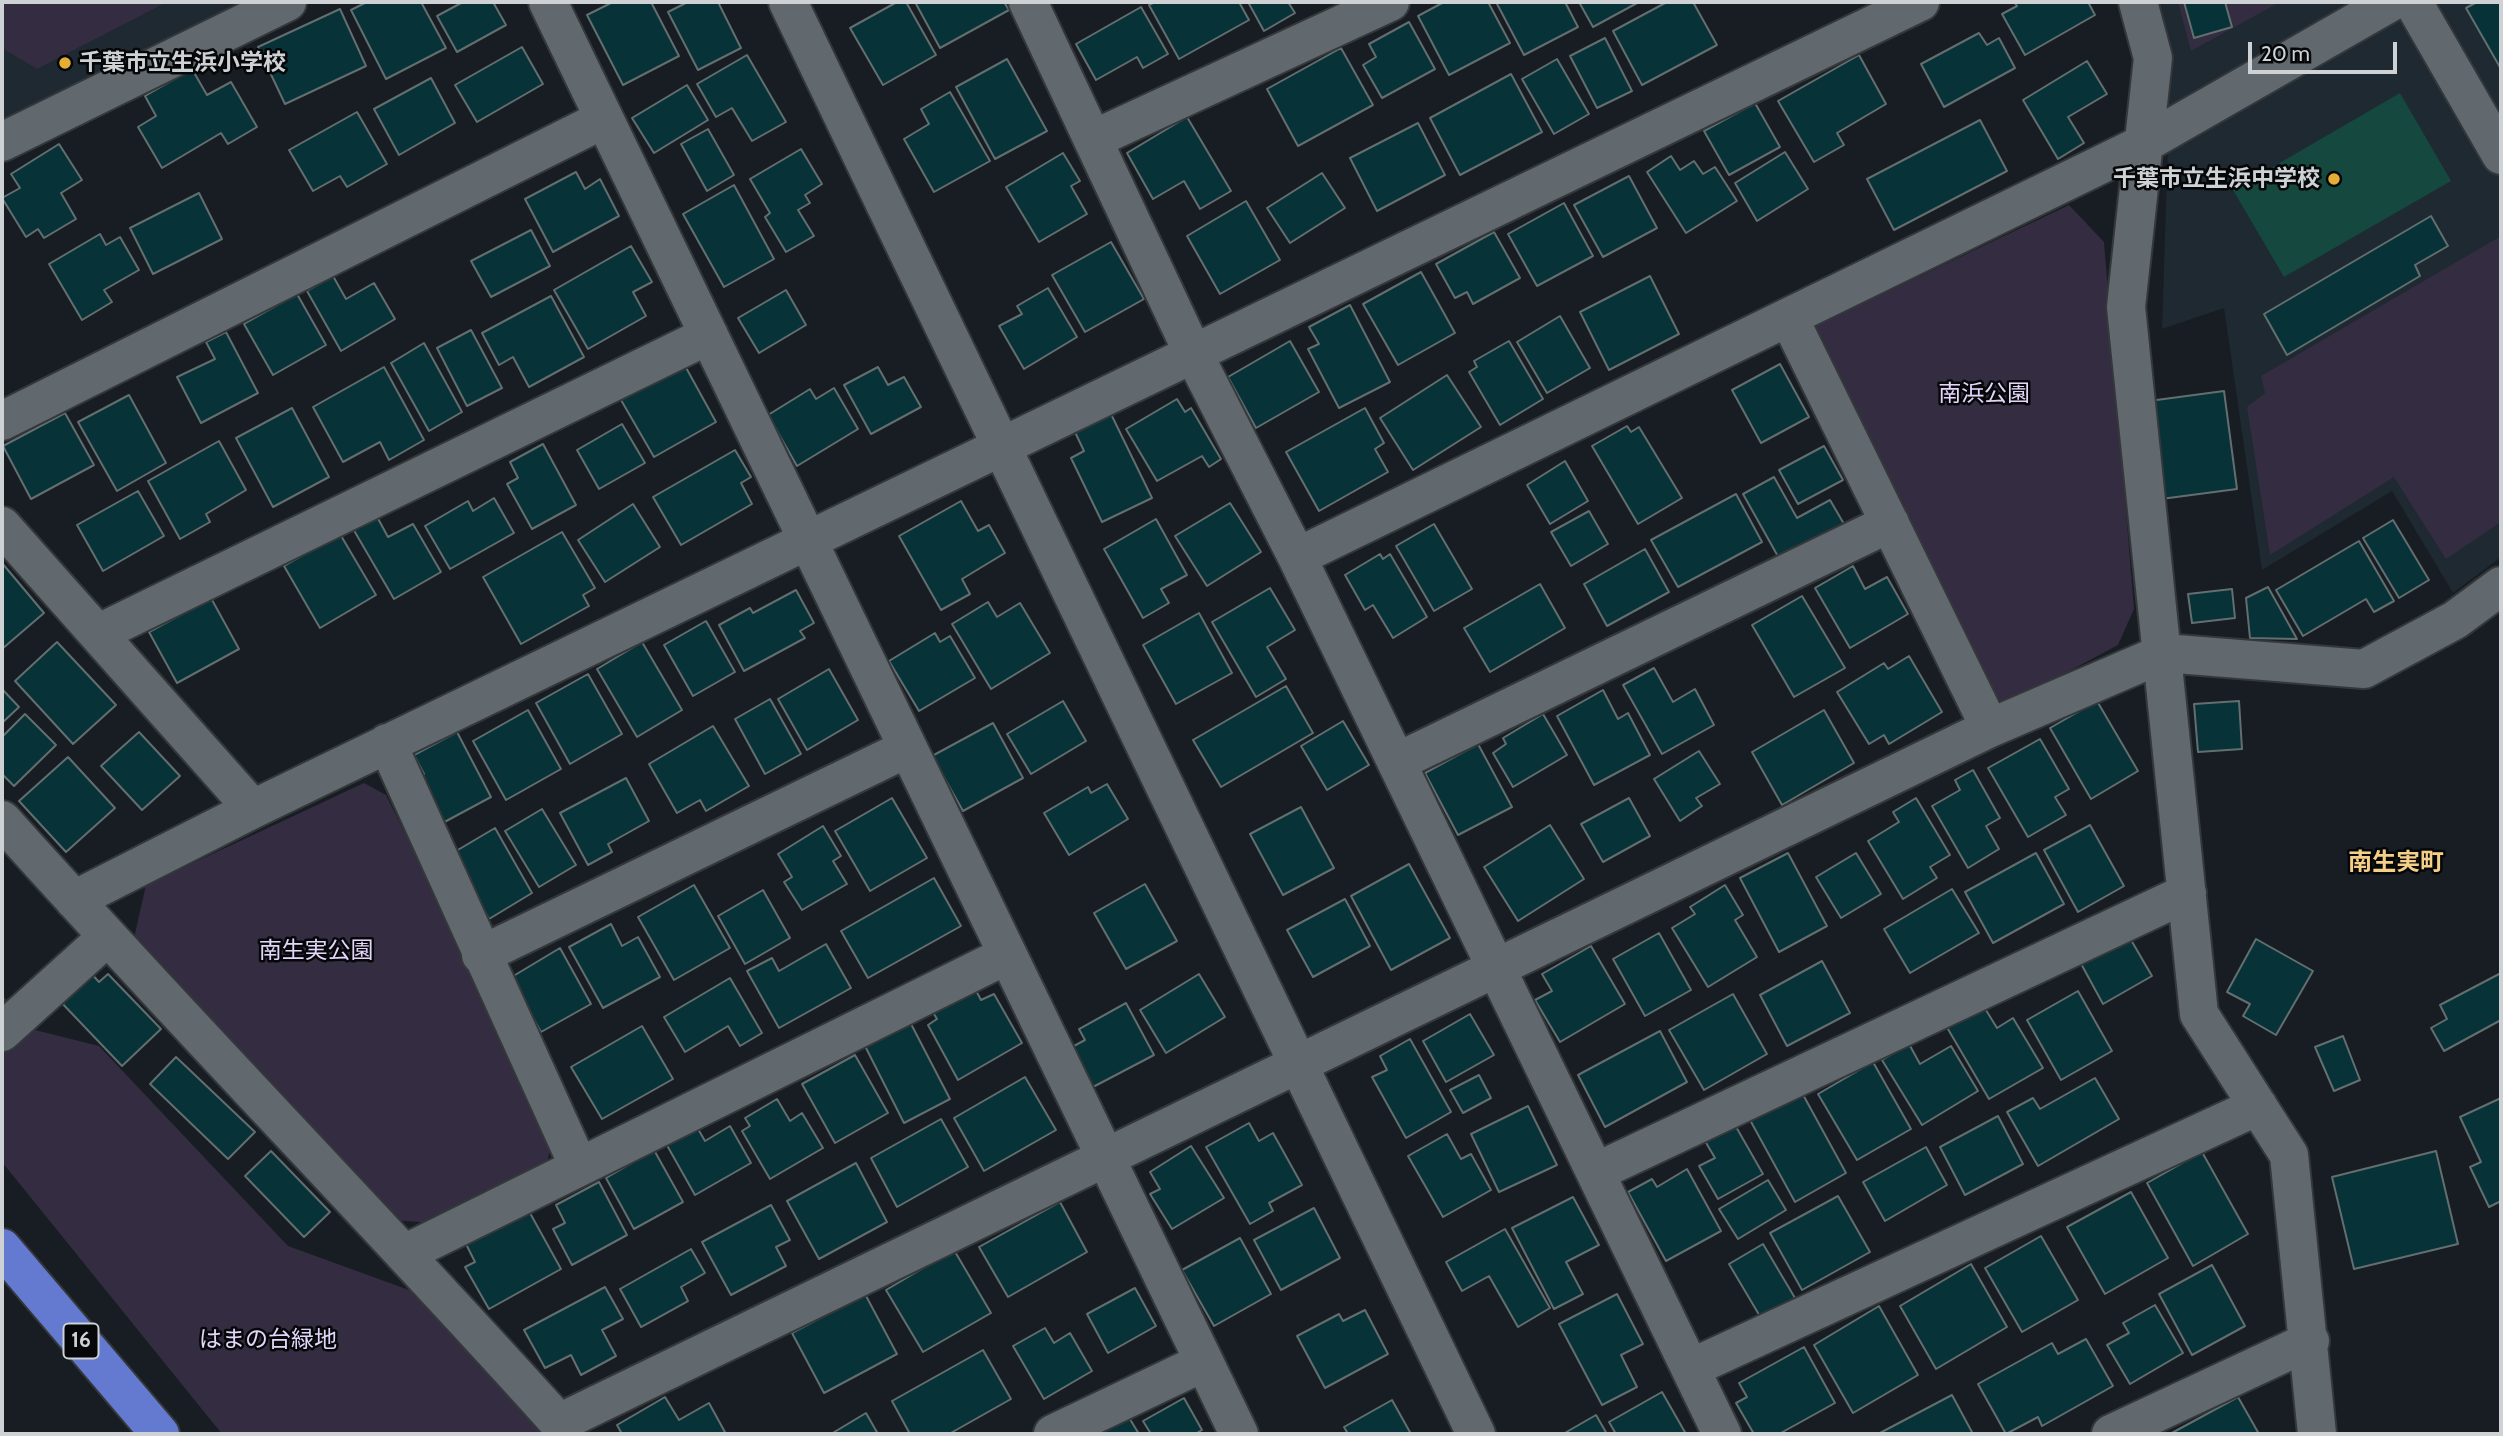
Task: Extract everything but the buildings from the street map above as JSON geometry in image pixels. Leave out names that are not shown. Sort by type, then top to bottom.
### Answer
[{"type":"highway","name":"16","points":[[2,1248],[160,1434]]},
{"type":"street","points":[[2,142],[287,2]]},
{"type":"street","points":[[548,2],[1239,1434]]},
{"type":"street","points":[[788,2],[1476,1434]]},
{"type":"street","points":[[1028,2],[1193,353],[1297,557],[1494,969],[1596,1172],[1722,1434]]},
{"type":"street","points":[[1094,139],[1390,2]]},
{"type":"street","points":[[2138,2],[2153,58],[2126,307],[2164,653],[2199,1014],[2289,1155],[2310,1341],[2317,1434]]},
{"type":"street","points":[[1297,557],[2145,144],[2391,2]]},
{"type":"street","points":[[2413,2],[2501,155]]},
{"type":"street","points":[[74,900],[253,808],[1193,353],[1902,5]]},
{"type":"street","points":[[2,421],[604,119]]},
{"type":"street","points":[[1789,318],[1990,728]]},
{"type":"street","points":[[99,633],[709,335]]},
{"type":"street","points":[[1397,762],[1890,523]]},
{"type":"street","points":[[2,526],[253,808]]},
{"type":"street","points":[[2,820],[106,938],[406,1253],[562,1429],[1105,1157],[1990,728],[2164,653],[2364,669],[2455,620],[2501,586]]},
{"type":"street","points":[[387,743],[579,1167]]},
{"type":"street","points":[[481,955],[908,748]]},
{"type":"street","points":[[1596,1172],[2187,893]]},
{"type":"street","points":[[2,1032],[106,938]]},
{"type":"street","points":[[406,1253],[1007,954]]},
{"type":"street","points":[[1692,1368],[2258,1106]]},
{"type":"street","points":[[2111,1434],[2310,1341]]},
{"type":"street","points":[[1053,1434],[1204,1362]]},
{"type":"shaded area","name":"千葉市立生浜小学校","points":[[2,2],[253,2],[2,124]]},
{"type":"shaded area","name":"千葉市立生浜中学校","points":[[2158,2],[2501,2],[2501,557],[2453,593],[2392,491],[2262,570],[2224,308],[2162,329],[2171,51]]},
{"type":"shaded area","points":[[2400,93],[2451,181],[2284,277],[2233,190]]},
{"type":"green space","points":[[2,2],[167,2],[37,69],[2,48]]},
{"type":"green space","points":[[2178,2],[2280,2],[2191,51]]},
{"type":"green space","name":"南浜公園","points":[[2069,205],[2104,242],[2134,609],[2118,645],[1991,713],[1807,330]]},
{"type":"green space","points":[[2501,236],[2501,522],[2446,559],[2394,477],[2270,555],[2247,407],[2265,393],[2261,376]]},
{"type":"green space","name":"南生実公園","points":[[364,783],[386,795],[554,1134],[547,1162],[433,1223],[392,1220],[132,947],[146,885]]},
{"type":"green space","name":"はまの台緑地","points":[[2,995],[35,1030],[99,1046],[288,1246],[431,1298],[549,1434],[222,1434],[2,1162]]},
{"type":"place","name":"千葉市立生浜小学校","points":[[65,63]]},
{"type":"place","name":"千葉市立生浜中学校","points":[[2334,179]]},
{"type":"district","name":"南生実町","points":[[2396,863]]}]
